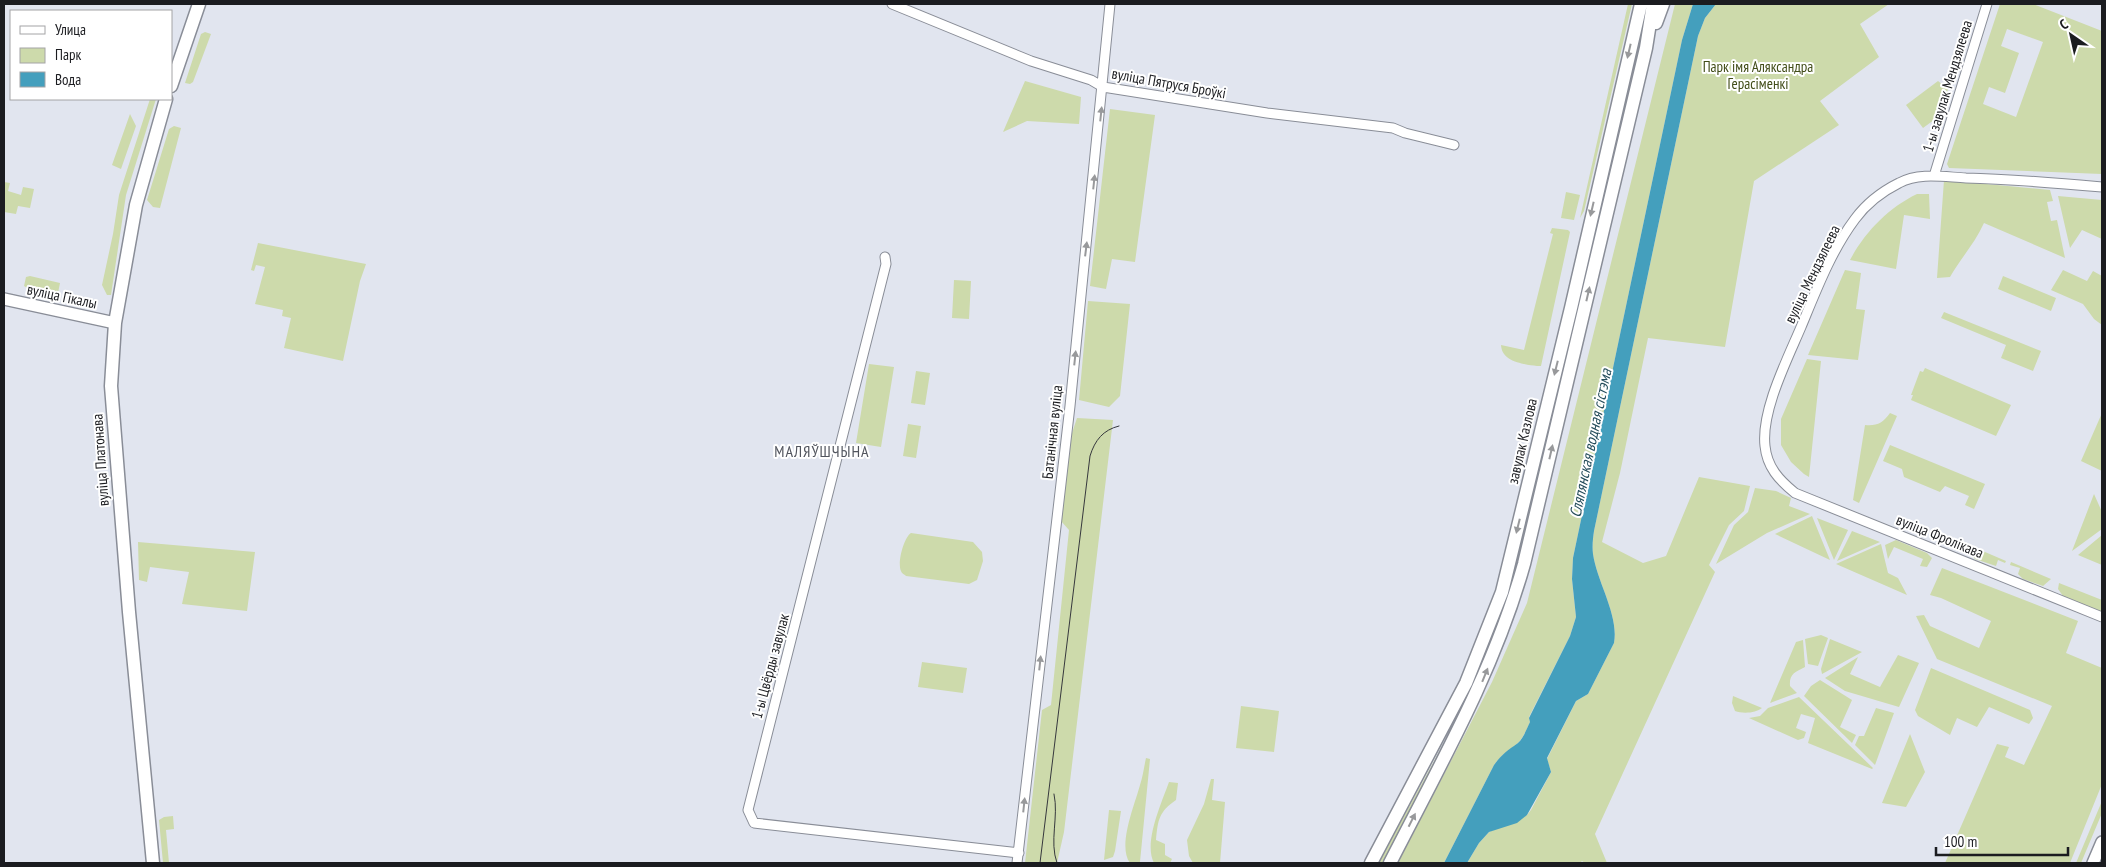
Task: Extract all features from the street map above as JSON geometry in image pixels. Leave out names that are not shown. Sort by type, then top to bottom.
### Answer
[{"type":"main road","points":[[172,83],[199,4]]},
{"type":"main road","name":"завулак Казлова","points":[[1372,863],[1466,683],[1502,592],[1641,4]]},
{"type":"main road","name":"завулак Казлова","points":[[1646,48],[1653,4]]},
{"type":"main road","name":"завулак Казлова","points":[[1390,863],[1479,689],[1512,608],[1646,48],[1663,4]]},
{"type":"main road","name":"вуліца Платонава","points":[[147,863],[148,823],[111,386],[115,322],[136,205],[166,100]]},
{"type":"main road","points":[[1529,484],[1542,487]]},
{"type":"main road","name":"вуліца Платонава","points":[[148,823],[153,863]]},
{"type":"street","name":"вуліца Пятруся Броўкі","points":[[892,4],[1031,60],[1104,86],[1267,113],[1393,128],[1405,133],[1454,144]]},
{"type":"street","name":"Батанічная вуліца","points":[[1017,863],[1070,406],[1104,86],[1103,68],[1110,4]]},
{"type":"street","name":"1-ы завулак Мендзялеева","points":[[1934,176],[1987,4]]},
{"type":"street","name":"вуліца Мендзялеева","points":[[1773,471],[1765,446],[1768,418],[1780,374],[1828,264],[1852,223],[1870,202],[1900,182],[1925,176],[2100,186]]},
{"type":"street","name":"1-ы Цвёрды завулак","points":[[885,257],[886,264],[748,810],[754,822],[1019,853]]},
{"type":"street","name":"вуліца Гікалы","points":[[4,299],[115,322]]},
{"type":"street","name":"вуліца Фролікава","points":[[1773,471],[1795,493],[2102,617]]},
{"type":"street","points":[[2093,863],[2102,842]]},
{"type":"green space","points":[[1628,4],[1632,4],[1584,211],[1580,218]]},
{"type":"green space","points":[[1647,4],[1650,4],[1586,282],[1583,281]]},
{"type":"green space","name":"Парк імя Аляксандра Герасіменкі","points":[[1675,4],[1693,4],[1682,40],[1573,558],[1572,579],[1576,617],[1570,636],[1529,717],[1530,722],[1522,739],[1494,765],[1444,863],[1398,863],[1492,682],[1527,603]]},
{"type":"green space","name":"Парк імя Аляксандра Герасіменкі","points":[[1716,4],[1889,4],[1860,24],[1879,57],[1820,101],[1839,125],[1754,181],[1725,347],[1648,338],[1620,473],[1602,542],[1643,563],[1666,556],[1699,477],[1750,486],[1744,511],[1729,525],[1709,565],[1715,572],[1595,834],[1607,863],[1585,863],[1582,861],[1580,863],[1467,863],[1479,843],[1489,832],[1527,815],[1531,810],[1551,772],[1547,759],[1576,701],[1588,694],[1614,643],[1615,632],[1611,610],[1593,554],[1594,531],[1698,36],[1705,18]]},
{"type":"green space","points":[[2000,4],[2033,4],[2102,31],[2102,174],[1949,168],[1947,164]],"holes":[[[2007,29],[2043,42],[2016,117],[1983,104],[1989,87],[2005,93],[2019,53],[2001,46]]]},
{"type":"green space","points":[[205,32],[211,34],[193,82],[190,84],[185,83],[201,34]]},
{"type":"green space","points":[[1025,81],[1081,97],[1079,124],[1027,121],[1003,132]]},
{"type":"green space","points":[[1938,81],[1948,89],[1942,114],[1923,128],[1906,105]]},
{"type":"green space","points":[[150,100],[156,100],[126,195],[111,295],[107,295],[102,285],[119,195]]},
{"type":"green space","points":[[1110,109],[1155,115],[1135,262],[1112,259],[1106,289],[1090,286]]},
{"type":"green space","points":[[130,114],[136,126],[121,169],[112,165]]},
{"type":"green space","points":[[174,126],[181,128],[160,208],[153,207],[147,200],[169,129]]},
{"type":"green space","points":[[1944,180],[2050,190],[2053,201],[2047,202],[2051,221],[2057,220],[2065,258],[1984,223],[1950,277],[1937,278]]},
{"type":"green space","points":[[4,182],[10,183],[8,191],[21,195],[23,187],[34,189],[30,208],[18,206],[16,214],[4,212]]},
{"type":"green space","points":[[1566,192],[1580,195],[1574,220],[1561,218]]},
{"type":"green space","points":[[1917,194],[1929,194],[1930,219],[1904,215],[1896,269],[1850,260],[1878,222],[1896,206]]},
{"type":"green space","points":[[2058,196],[2102,200],[2102,239],[2082,230],[2070,248]]},
{"type":"green space","points":[[1552,228],[1568,230],[1570,232],[1541,366],[1537,366],[1509,359],[1502,351],[1501,345],[1524,350],[1553,234],[1550,233]]},
{"type":"green space","points":[[258,243],[366,264],[360,281],[343,361],[284,348],[291,318],[282,316],[283,310],[255,304],[265,267],[256,265],[254,271],[251,270]]},
{"type":"green space","points":[[1845,270],[1861,273],[1856,309],[1865,310],[1858,360],[1808,355]]},
{"type":"green space","points":[[2063,270],[2087,281],[2093,271],[2102,276],[2102,325],[2094,319],[2083,304],[2051,290]]},
{"type":"green space","points":[[30,276],[60,283],[58,293],[55,295],[24,286],[26,277]]},
{"type":"green space","points":[[2003,276],[2056,298],[2051,311],[1998,289]]},
{"type":"green space","points":[[954,280],[971,281],[969,319],[952,318]]},
{"type":"green space","points":[[1088,301],[1130,304],[1120,396],[1109,407],[1079,400]]},
{"type":"green space","points":[[1944,312],[2041,351],[2033,371],[2001,358],[2006,345],[1941,318]]},
{"type":"green space","points":[[1807,359],[1821,361],[1809,477],[1791,462],[1781,445],[1781,419]]},
{"type":"green space","points":[[869,364],[894,367],[881,447],[856,443]]},
{"type":"green space","points":[[1925,368],[2011,405],[1996,436],[1911,400],[1920,371],[1923,372]]},
{"type":"green space","points":[[916,371],[930,373],[925,405],[911,403]]},
{"type":"green space","points":[[1890,413],[1897,416],[1859,503],[1853,500],[1865,425],[1879,423]]},
{"type":"green space","points":[[2102,413],[2102,471],[2081,461]]},
{"type":"green space","points":[[1077,418],[1113,420],[1064,832],[1057,863],[1025,863],[1042,710],[1051,705],[1069,530],[1061,521],[1072,433]]},
{"type":"green space","points":[[908,424],[921,426],[916,458],[903,456]]},
{"type":"green space","points":[[1890,445],[1985,484],[1974,509],[1965,505],[1969,496],[1945,486],[1940,492],[1904,477],[1902,469],[1883,461]]},
{"type":"green space","points":[[1755,488],[1776,491],[1791,498],[1789,506],[1810,514],[1767,533],[1716,564],[1734,525],[1748,512]]},
{"type":"green space","points":[[1533,494],[1537,494],[1512,593],[1481,673],[1384,863],[1379,863],[1444,743],[1488,651],[1510,588]]},
{"type":"green space","points":[[2094,494],[2102,512],[2102,529],[2072,551]]},
{"type":"green space","points":[[1812,516],[1830,560],[1775,534]]},
{"type":"green space","points":[[1817,518],[1848,530],[1834,560]]},
{"type":"green space","points":[[1852,531],[1880,542],[1837,561]]},
{"type":"green space","points":[[911,533],[973,542],[982,552],[983,561],[977,580],[969,584],[906,576],[901,572],[900,562],[904,545],[908,535]]},
{"type":"green space","points":[[2102,535],[2102,565],[2078,555]]},
{"type":"green space","points":[[1896,540],[1927,553],[1932,558],[1927,567],[1920,566],[1923,559],[1894,547],[1888,559],[1885,545]]},
{"type":"green space","points":[[138,542],[255,552],[247,611],[182,604],[189,572],[150,567],[147,582],[139,580]]},
{"type":"green space","points":[[1881,544],[1888,573],[1898,578],[1907,595],[1836,564]]},
{"type":"green space","points":[[1967,549],[1978,549],[2006,561],[2005,563],[1998,560],[1996,566],[1975,559]]},
{"type":"green space","points":[[2011,562],[2051,579],[2043,586],[2023,579],[2018,574],[2020,568],[2010,565]]},
{"type":"green space","points":[[1942,568],[2078,621],[2066,653],[2102,668],[2102,784],[2070,863],[1945,863],[1997,744],[2009,747],[2005,757],[2024,765],[2052,706],[1937,659],[1916,616],[1924,615],[1930,626],[1979,648],[1991,621],[1941,598],[1930,595]]},
{"type":"green space","points":[[2059,583],[2102,600],[2102,613],[2063,596],[2058,589]]},
{"type":"green space","points":[[1821,635],[1828,638],[1818,666],[1808,664],[1805,639]]},
{"type":"green space","points":[[1830,639],[1862,652],[1822,674],[1821,669]]},
{"type":"green space","points":[[1803,640],[1805,667],[1793,674],[1790,682],[1790,686],[1797,693],[1770,703],[1796,642]]},
{"type":"green space","points":[[1898,655],[1919,663],[1899,707],[1845,691],[1825,678],[1858,657],[1850,674],[1880,687]]},
{"type":"green space","points":[[922,662],[967,668],[963,693],[918,687]]},
{"type":"green space","points":[[1931,668],[2030,710],[2033,718],[2029,724],[1989,707],[1977,727],[1957,718],[1950,735],[1918,716],[1915,710]]},
{"type":"green space","points":[[1820,680],[1852,700],[1840,727],[1856,735],[1852,743],[1804,696],[1811,686]]},
{"type":"green space","points":[[1733,696],[1762,708],[1749,712],[1735,711],[1732,703]]},
{"type":"green space","points":[[1799,697],[1873,768],[1808,743],[1815,718],[1801,714],[1796,728],[1806,732],[1804,738],[1798,740],[1749,718],[1760,716],[1768,708]]},
{"type":"green space","points":[[1241,706],[1279,711],[1274,752],[1236,748]]},
{"type":"green space","points":[[1876,708],[1894,713],[1875,765],[1855,745],[1859,736],[1864,736]]},
{"type":"green space","points":[[1910,734],[1925,772],[1906,807],[1882,803]]},
{"type":"green space","points":[[1146,758],[1150,759],[1140,862],[1130,863],[1126,856],[1126,836]]},
{"type":"green space","points":[[1211,779],[1214,779],[1212,800],[1225,802],[1220,863],[1193,863],[1189,856],[1187,840],[1204,804]]},
{"type":"green space","points":[[1169,782],[1178,783],[1176,800],[1166,808],[1160,817],[1156,840],[1165,844],[1165,855],[1172,859],[1170,863],[1154,863],[1151,855],[1152,834]]},
{"type":"green space","points":[[2102,801],[2102,813],[2081,863],[2076,863]]},
{"type":"green space","points":[[1109,810],[1121,811],[1113,857],[1104,860]]},
{"type":"green space","points":[[173,816],[174,829],[166,830],[169,863],[163,863],[159,820],[164,817]]},
{"type":"water","points":[[1693,4],[1716,4],[1705,18],[1698,36],[1593,536],[1595,565],[1611,610],[1615,632],[1614,643],[1588,694],[1576,701],[1547,758],[1551,772],[1527,815],[1517,823],[1489,832],[1479,843],[1467,863],[1444,863],[1494,765],[1523,736],[1530,722],[1529,718],[1570,636],[1576,617],[1572,579],[1573,558],[1682,40]]},
{"type":"tram line","points":[[1040,863],[1090,456],[1094,445],[1100,437],[1108,430],[1119,426]]},
{"type":"tram line","points":[[1054,794],[1054,846],[1057,863]]},
{"type":"district","name":"МАЛЯЎШЧЫНА","points":[[822,451]]},
{"type":"water label","name":"Сляпянская водная сістэма","points":[[1590,443]]}]
